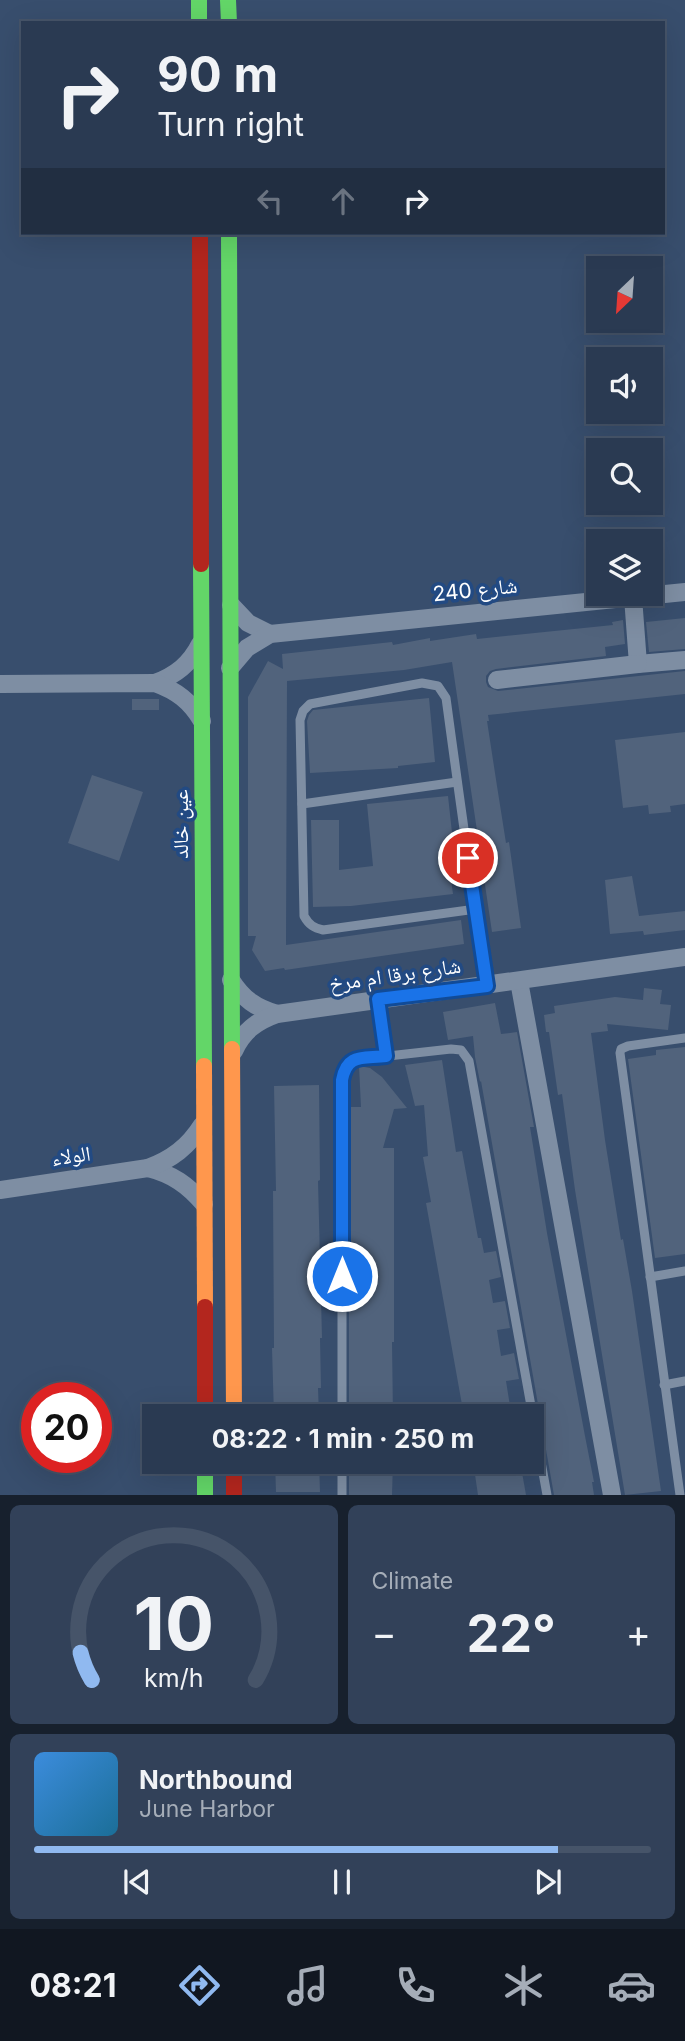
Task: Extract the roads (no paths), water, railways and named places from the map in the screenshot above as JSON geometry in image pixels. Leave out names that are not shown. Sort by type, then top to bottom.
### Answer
[{"type":"street","points":[[199,0],[199,21]]},
{"type":"street","points":[[228,0],[229,21]]},
{"type":"street","name":"عين خالد","points":[[200,235],[205,1404]]},
{"type":"street","points":[[229,235],[234,1404]]},
{"type":"street","name":"شارع 240","points":[[663,594],[685,592]]},
{"type":"street","name":"شارع 240","points":[[230,668],[247,648],[270,634],[586,602]]},
{"type":"street","points":[[231,605],[248,623],[270,634]]},
{"type":"street","points":[[634,606],[638,664]]},
{"type":"street","points":[[155,683],[184,668],[202,640]]},
{"type":"street","points":[[497,680],[685,660]]},
{"type":"street","points":[[0,684],[155,683],[170,688],[183,697],[194,708],[202,722]]},
{"type":"street","name":"شارع برقا ام مرخ","points":[[232,1054],[249,1028],[262,1019],[277,1014],[685,957]]},
{"type":"street","points":[[231,980],[250,1003],[277,1014]]},
{"type":"street","points":[[519,981],[612,1495]]},
{"type":"street","name":"الولاء","points":[[0,1190],[148,1168],[180,1152],[202,1125]]},
{"type":"street","points":[[148,1168],[179,1180],[204,1204]]},
{"type":"street","points":[[205,1474],[205,1495]]},
{"type":"street","points":[[234,1474],[234,1495]]},
{"type":"lane","points":[[476,909],[323,930],[312,926],[304,916],[300,720],[306,707],[310,704],[422,683],[438,686],[446,698],[487,986]]},
{"type":"lane","points":[[302,804],[457,782]]},
{"type":"lane","points":[[378,999],[386,1056]]},
{"type":"lane","points":[[680,1495],[620,1053],[621,1049],[628,1046],[685,1038]]},
{"type":"lane","points":[[342,1404],[342,1080],[345,1067],[352,1060],[461,1050],[469,1061],[547,1495]]},
{"type":"lane","points":[[650,1277],[685,1271]]},
{"type":"lane","points":[[664,1385],[685,1381]]},
{"type":"lane","points":[[342,1474],[342,1495]]}]
